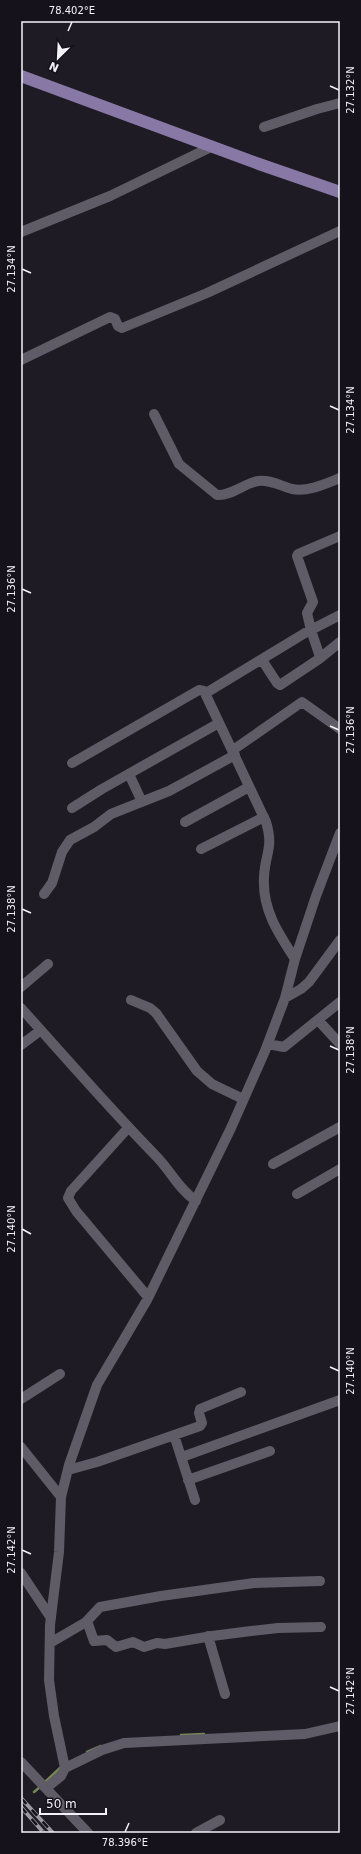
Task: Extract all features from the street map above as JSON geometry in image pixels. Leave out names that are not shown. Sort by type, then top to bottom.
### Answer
[{"type":"main road","points":[[21,76],[212,147],[340,192]]},
{"type":"street","points":[[264,127],[317,108],[340,103]]},
{"type":"street","points":[[21,232],[110,196],[212,147]]},
{"type":"street","points":[[21,360],[110,317],[115,319],[118,326],[122,328],[207,293],[340,231]]},
{"type":"street","points":[[154,414],[179,464],[217,495],[225,494],[261,480],[292,489],[302,489],[311,488],[340,478]]},
{"type":"street","points":[[320,657],[307,612],[313,605],[313,602],[297,555],[340,536]]},
{"type":"street","points":[[206,693],[311,630],[340,615]]},
{"type":"street","points":[[262,660],[277,683],[280,685],[340,642]]},
{"type":"street","points":[[72,763],[202,689],[206,693],[264,817],[270,841],[263,878],[267,911],[295,959]]},
{"type":"street","points":[[44,894],[52,883],[62,852],[70,840],[94,827],[111,814],[180,786],[234,752],[302,702],[340,729]]},
{"type":"street","points":[[72,808],[102,789],[219,723]]},
{"type":"street","points":[[129,774],[142,802]]},
{"type":"street","points":[[185,822],[249,787]]},
{"type":"street","points":[[201,848],[264,817]]},
{"type":"street","points":[[46,1788],[62,1776],[65,1768],[54,1716],[49,1680],[50,1618],[59,1552],[61,1497],[68,1470],[97,1385],[148,1297],[196,1201],[268,1044],[285,998],[295,959],[316,896],[340,834]]},
{"type":"street","points":[[285,998],[301,989],[309,982],[340,940]]},
{"type":"street","points":[[23,982],[48,964]]},
{"type":"street","points":[[131,1000],[150,1008],[156,1013],[197,1071],[204,1078],[243,1099]]},
{"type":"street","points":[[268,1044],[284,1047],[340,1002]]},
{"type":"street","points":[[21,1008],[128,1128],[161,1162],[182,1190],[196,1201]]},
{"type":"street","points":[[318,1020],[340,1044]]},
{"type":"street","points":[[21,1045],[41,1030]]},
{"type":"street","points":[[273,1164],[340,1126]]},
{"type":"street","points":[[128,1128],[71,1191],[68,1198],[69,1202],[76,1211],[148,1297]]},
{"type":"street","points":[[297,1194],[340,1169]]},
{"type":"street","points":[[21,1399],[60,1374]]},
{"type":"street","points":[[68,1470],[97,1462],[201,1425],[202,1422],[198,1411],[200,1408],[241,1392]]},
{"type":"street","points":[[182,1457],[340,1400]]},
{"type":"street","points":[[174,1435],[195,1500]]},
{"type":"street","points":[[21,1447],[61,1497]]},
{"type":"street","points":[[188,1480],[270,1451]]},
{"type":"street","points":[[21,1573],[50,1618]]},
{"type":"street","points":[[50,1643],[87,1621],[100,1607],[160,1596],[261,1582],[320,1581]]},
{"type":"street","points":[[87,1621],[94,1641],[107,1640],[116,1647],[133,1642],[144,1647],[157,1643],[165,1644],[208,1636],[278,1628],[321,1627]]},
{"type":"street","points":[[208,1636],[225,1694]]},
{"type":"street","points":[[65,1768],[102,1750],[124,1743],[305,1734],[340,1726]]},
{"type":"street","points":[[21,1762],[88,1833]]},
{"type":"street","points":[[196,1833],[220,1820]]},
{"type":"waterway","points":[[181,1735],[204,1734]]},
{"type":"waterway","points":[[87,1752],[101,1746]]},
{"type":"waterway","points":[[46,1781],[60,1768]]},
{"type":"waterway","points":[[34,1792],[40,1787]]},
{"type":"railway","points":[[21,1798],[53,1833]]},
{"type":"railway","points":[[21,1807],[44,1833]]}]
